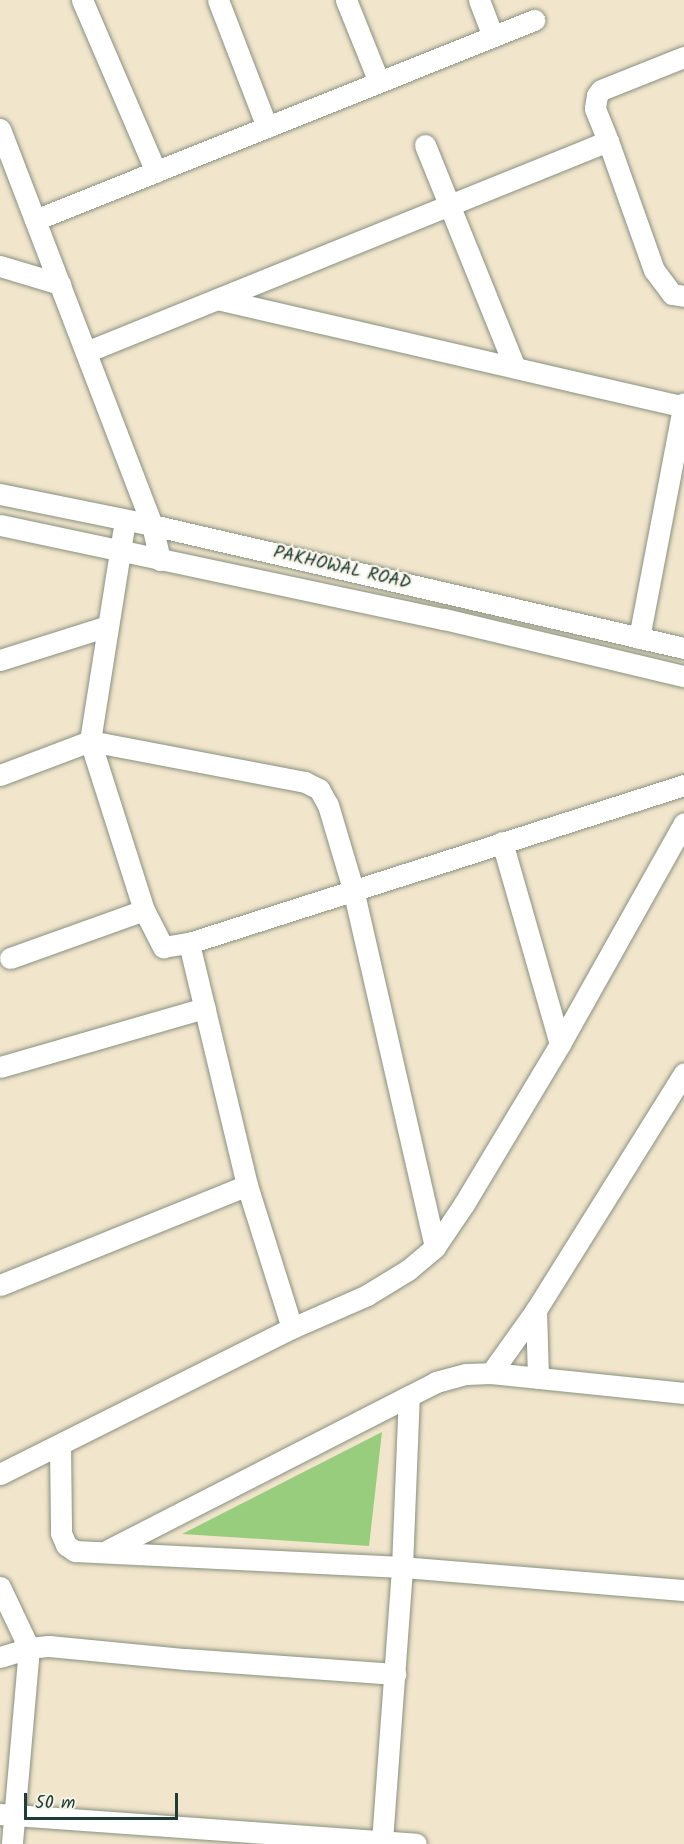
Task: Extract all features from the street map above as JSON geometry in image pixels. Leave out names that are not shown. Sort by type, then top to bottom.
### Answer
[{"type":"street","points":[[82,0],[156,171]]},
{"type":"street","points":[[218,0],[267,127]]},
{"type":"street","points":[[346,0],[379,82]]},
{"type":"street","points":[[479,0],[493,36]]},
{"type":"street","points":[[35,220],[534,20]]},
{"type":"street","points":[[684,57],[601,90],[597,95],[595,108],[654,270],[672,294],[684,296]]},
{"type":"street","points":[[0,129],[128,468],[152,525],[160,560]]},
{"type":"street","points":[[86,352],[608,141]]},
{"type":"street","points":[[425,145],[515,368]]},
{"type":"street","points":[[0,266],[60,284]]},
{"type":"street","points":[[217,299],[684,405],[639,638]]},
{"type":"street","name":"PAKHOWAL ROAD","points":[[0,494],[152,525],[684,648]]},
{"type":"street","points":[[125,520],[90,741],[144,910],[163,947],[189,943],[353,889],[684,786]]},
{"type":"street","name":"PAKHOWAL ROAD","points":[[0,525],[444,620],[684,676]]},
{"type":"street","points":[[0,660],[108,626]]},
{"type":"street","points":[[0,775],[90,741],[305,782],[319,789],[328,805],[353,889],[435,1247]]},
{"type":"street","points":[[0,1474],[292,1328],[367,1295],[408,1270],[435,1247],[465,1204],[560,1044],[684,823]]},
{"type":"street","points":[[502,842],[560,1044]]},
{"type":"street","points":[[10,958],[144,910]]},
{"type":"street","points":[[189,943],[247,1185],[292,1328]]},
{"type":"street","points":[[0,1067],[205,1008]]},
{"type":"street","points":[[491,1373],[536,1311],[684,1073]]},
{"type":"street","points":[[0,1285],[247,1185]]},
{"type":"street","points":[[536,1311],[538,1378]]},
{"type":"street","points":[[105,1551],[436,1382],[466,1374],[491,1373],[684,1393]]},
{"type":"street","points":[[382,1841],[402,1567],[409,1396]]},
{"type":"street","points":[[60,1445],[61,1533],[66,1545],[75,1551],[402,1567],[684,1590]]},
{"type":"street","points":[[0,1587],[29,1648],[8,1787],[7,1815],[12,1844]]},
{"type":"street","points":[[0,1657],[29,1648],[49,1646],[185,1659],[395,1674]]},
{"type":"street","points":[[7,1815],[416,1844]]},
{"type":"green space","points":[[382,1432],[369,1546],[182,1534]]}]
